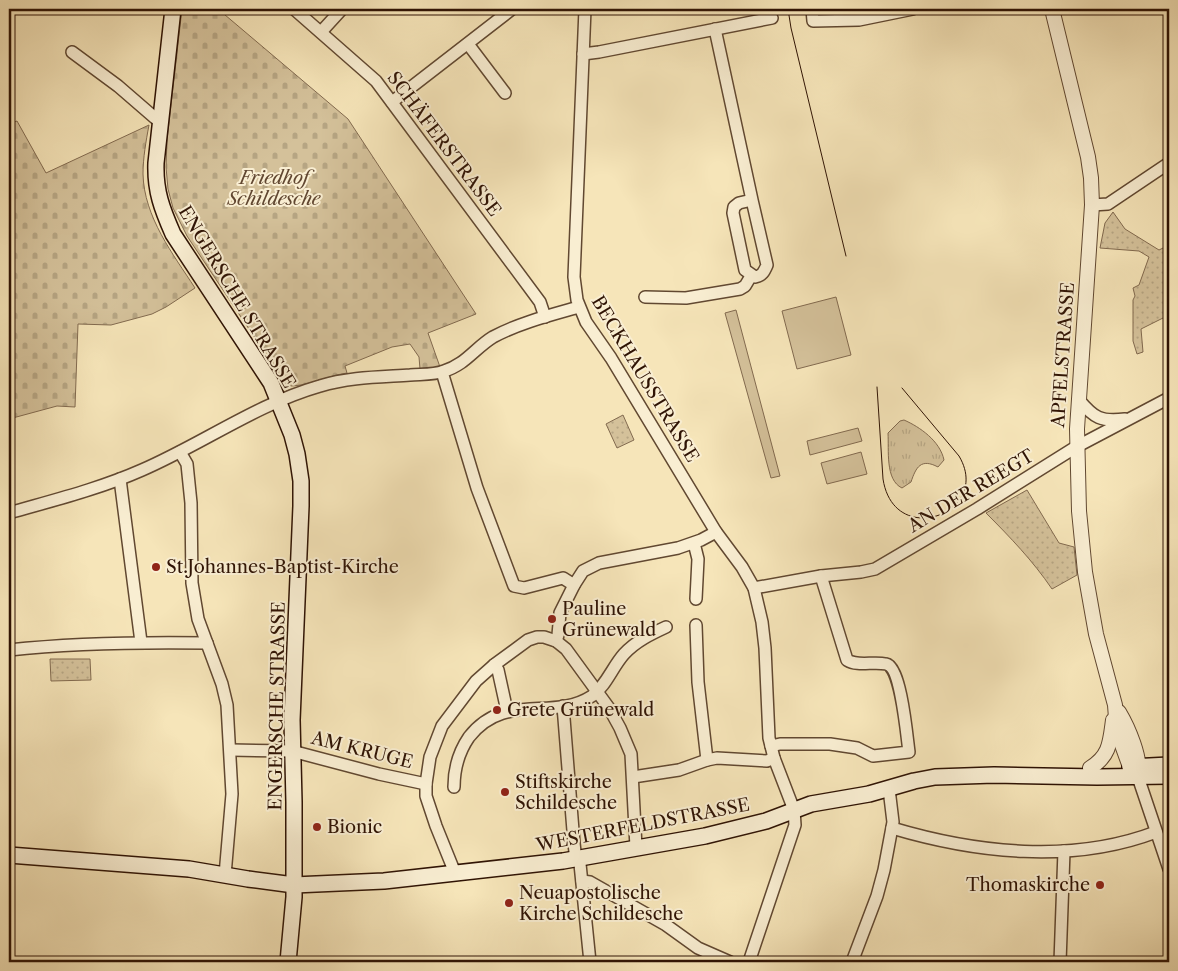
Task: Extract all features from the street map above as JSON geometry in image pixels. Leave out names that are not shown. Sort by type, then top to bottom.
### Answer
[{"type":"main road","name":"ENGERSCHE STRASSE","points":[[173,9],[161,118],[156,188],[173,234],[272,383],[295,445],[301,481],[292,720],[294,884],[288,962]]},
{"type":"main road","name":"WESTERFELDSTRASSE","points":[[9,855],[152,865],[294,884],[384,881],[578,859],[721,833],[811,804],[869,794],[935,777],[1136,770],[1169,766]]},
{"type":"main road","name":"WESTERFELDSTRASSE","points":[[994,775],[1090,768],[1136,770],[1169,776]]},
{"type":"street","name":"SCHÄFERSTRASSE","points":[[294,9],[376,81],[540,302],[545,317]]},
{"type":"street","points":[[321,32],[342,9]]},
{"type":"street","points":[[392,102],[512,9]]},
{"type":"street","name":"BECKHAUSSTRASSE","points":[[584,9],[575,292],[586,322],[611,358],[716,532],[742,567],[754,588],[762,622],[765,648],[768,729],[773,752],[794,810]]},
{"type":"street","points":[[812,9],[813,21],[859,20],[913,9]]},
{"type":"street","name":"APFELSTRASSE","points":[[1052,9],[1092,178],[1092,205],[1076,447],[1079,511],[1089,598],[1096,634],[1115,705],[1118,731],[1136,770]]},
{"type":"street","points":[[583,54],[772,18]]},
{"type":"street","points":[[715,29],[767,265],[765,272],[755,277],[745,270],[733,214],[734,207],[739,203],[752,200]]},
{"type":"street","points":[[468,44],[504,93]]},
{"type":"street","points":[[72,52],[118,86],[155,118],[161,118]]},
{"type":"street","points":[[1092,205],[1108,204],[1169,164]]},
{"type":"street","points":[[645,297],[686,298],[740,289],[745,286],[751,276]]},
{"type":"street","points":[[9,513],[94,489],[120,479],[180,452],[279,400],[320,386],[352,379],[442,372],[467,360],[478,348],[494,337],[545,317],[579,307]]},
{"type":"street","points":[[442,372],[477,488],[514,586],[524,588],[563,578],[574,585]]},
{"type":"street","name":"AN DER REEGT","points":[[754,588],[821,576],[861,572],[875,568],[977,509],[1076,447],[1169,398]]},
{"type":"street","name":"AN DER REEGT","points":[[1079,400],[1091,413],[1102,420],[1110,421],[1134,417]]},
{"type":"street","points":[[180,452],[187,464],[191,503],[192,583],[198,619],[222,684],[227,705],[232,794],[225,875]]},
{"type":"street","points":[[120,479],[140,642]]},
{"type":"street","points":[[556,641],[560,613],[574,585],[583,572],[593,565],[678,548],[716,532]]},
{"type":"street","points":[[694,542],[698,559],[696,599]]},
{"type":"street","points":[[633,777],[679,770],[707,760],[726,758],[767,761],[780,744],[830,744],[854,747],[873,756],[909,752],[902,700],[892,668],[886,664],[852,663],[847,660],[821,576]]},
{"type":"street","points":[[696,625],[698,682],[707,760]]},
{"type":"street","points":[[454,787],[456,762],[464,744],[492,716],[507,711],[563,706],[591,696],[597,692],[624,654],[638,642],[666,627]]},
{"type":"street","points":[[455,873],[426,796],[430,757],[442,726],[476,681],[528,640],[544,637],[556,641],[566,649],[609,708],[620,728],[630,754],[633,777],[636,847]]},
{"type":"street","points":[[9,650],[140,642],[207,643]]},
{"type":"street","points":[[494,665],[498,670],[507,711]]},
{"type":"street","points":[[1090,768],[1103,759],[1107,752],[1115,705]]},
{"type":"street","points":[[563,706],[572,826],[575,852],[580,864],[590,962]]},
{"type":"street","name":"AM KRUGE","points":[[231,750],[292,751],[426,784]]},
{"type":"street","points":[[1136,770],[1169,869]]},
{"type":"street","points":[[852,962],[877,896],[892,828],[893,815],[889,789]]},
{"type":"street","points":[[749,962],[795,825],[794,810]]},
{"type":"street","points":[[892,828],[927,838],[998,850],[1064,851],[1108,846],[1156,832]]},
{"type":"street","points":[[1060,962],[1064,851]]},
{"type":"street","points":[[582,881],[590,882],[666,925],[698,948],[730,962]]},
{"type":"green space","name":"Friedhof Schildesche","points":[[182,9],[218,9],[348,119],[476,314],[428,333],[440,367],[420,369],[419,357],[410,344],[392,347],[345,366],[347,373],[302,385],[287,386],[187,236],[173,208],[168,189],[166,167],[167,140]]},
{"type":"green space","points":[[17,121],[46,173],[149,125],[143,174],[148,205],[161,234],[195,288],[152,314],[111,325],[78,324],[75,407],[57,406],[9,419],[9,124]]},
{"type":"green space","points":[[1113,212],[1125,229],[1159,250],[1169,245],[1169,315],[1141,329],[1143,352],[1137,354],[1133,341],[1133,300],[1135,296],[1133,288],[1139,285],[1149,257],[1139,251],[1100,248],[1105,223]]},
{"type":"green space","points":[[836,297],[851,355],[797,369],[782,311]]},
{"type":"green space","points":[[736,310],[780,476],[771,478],[725,313]]},
{"type":"green space","points":[[623,415],[634,440],[617,448],[606,424]]},
{"type":"green space","points":[[904,420],[934,441],[944,460],[938,467],[927,463],[917,468],[911,482],[902,488],[897,484],[890,472],[888,433],[900,421]]},
{"type":"green space","points":[[858,428],[862,441],[810,455],[807,441]]},
{"type":"green space","points":[[861,452],[867,474],[827,484],[821,463]]},
{"type":"green space","points":[[1027,490],[1059,543],[1074,547],[1077,575],[1052,589],[1021,550],[986,513]]},
{"type":"green space","points":[[50,659],[90,659],[91,680],[51,681]]},
{"type":"tram line","points":[[788,9],[846,256]]},
{"type":"tram line","points":[[877,387],[883,479],[891,501],[904,513],[921,518],[938,516],[953,507],[963,494],[966,476],[959,456],[902,388]]},
{"type":"place","name":"St.Johannes-Baptist-Kirche","points":[[156,567]]},
{"type":"place","name":"Pauline Grünewald","points":[[552,619]]},
{"type":"place","name":"Grete Grünewald","points":[[497,710]]},
{"type":"place","name":"Stiftskirche Schildesche","points":[[505,792]]},
{"type":"place","name":"Bionic","points":[[317,827]]},
{"type":"place","name":"Thomaskirche","points":[[1100,885]]},
{"type":"place","name":"Neuapostolische Kirche Schildesche","points":[[509,903]]}]
